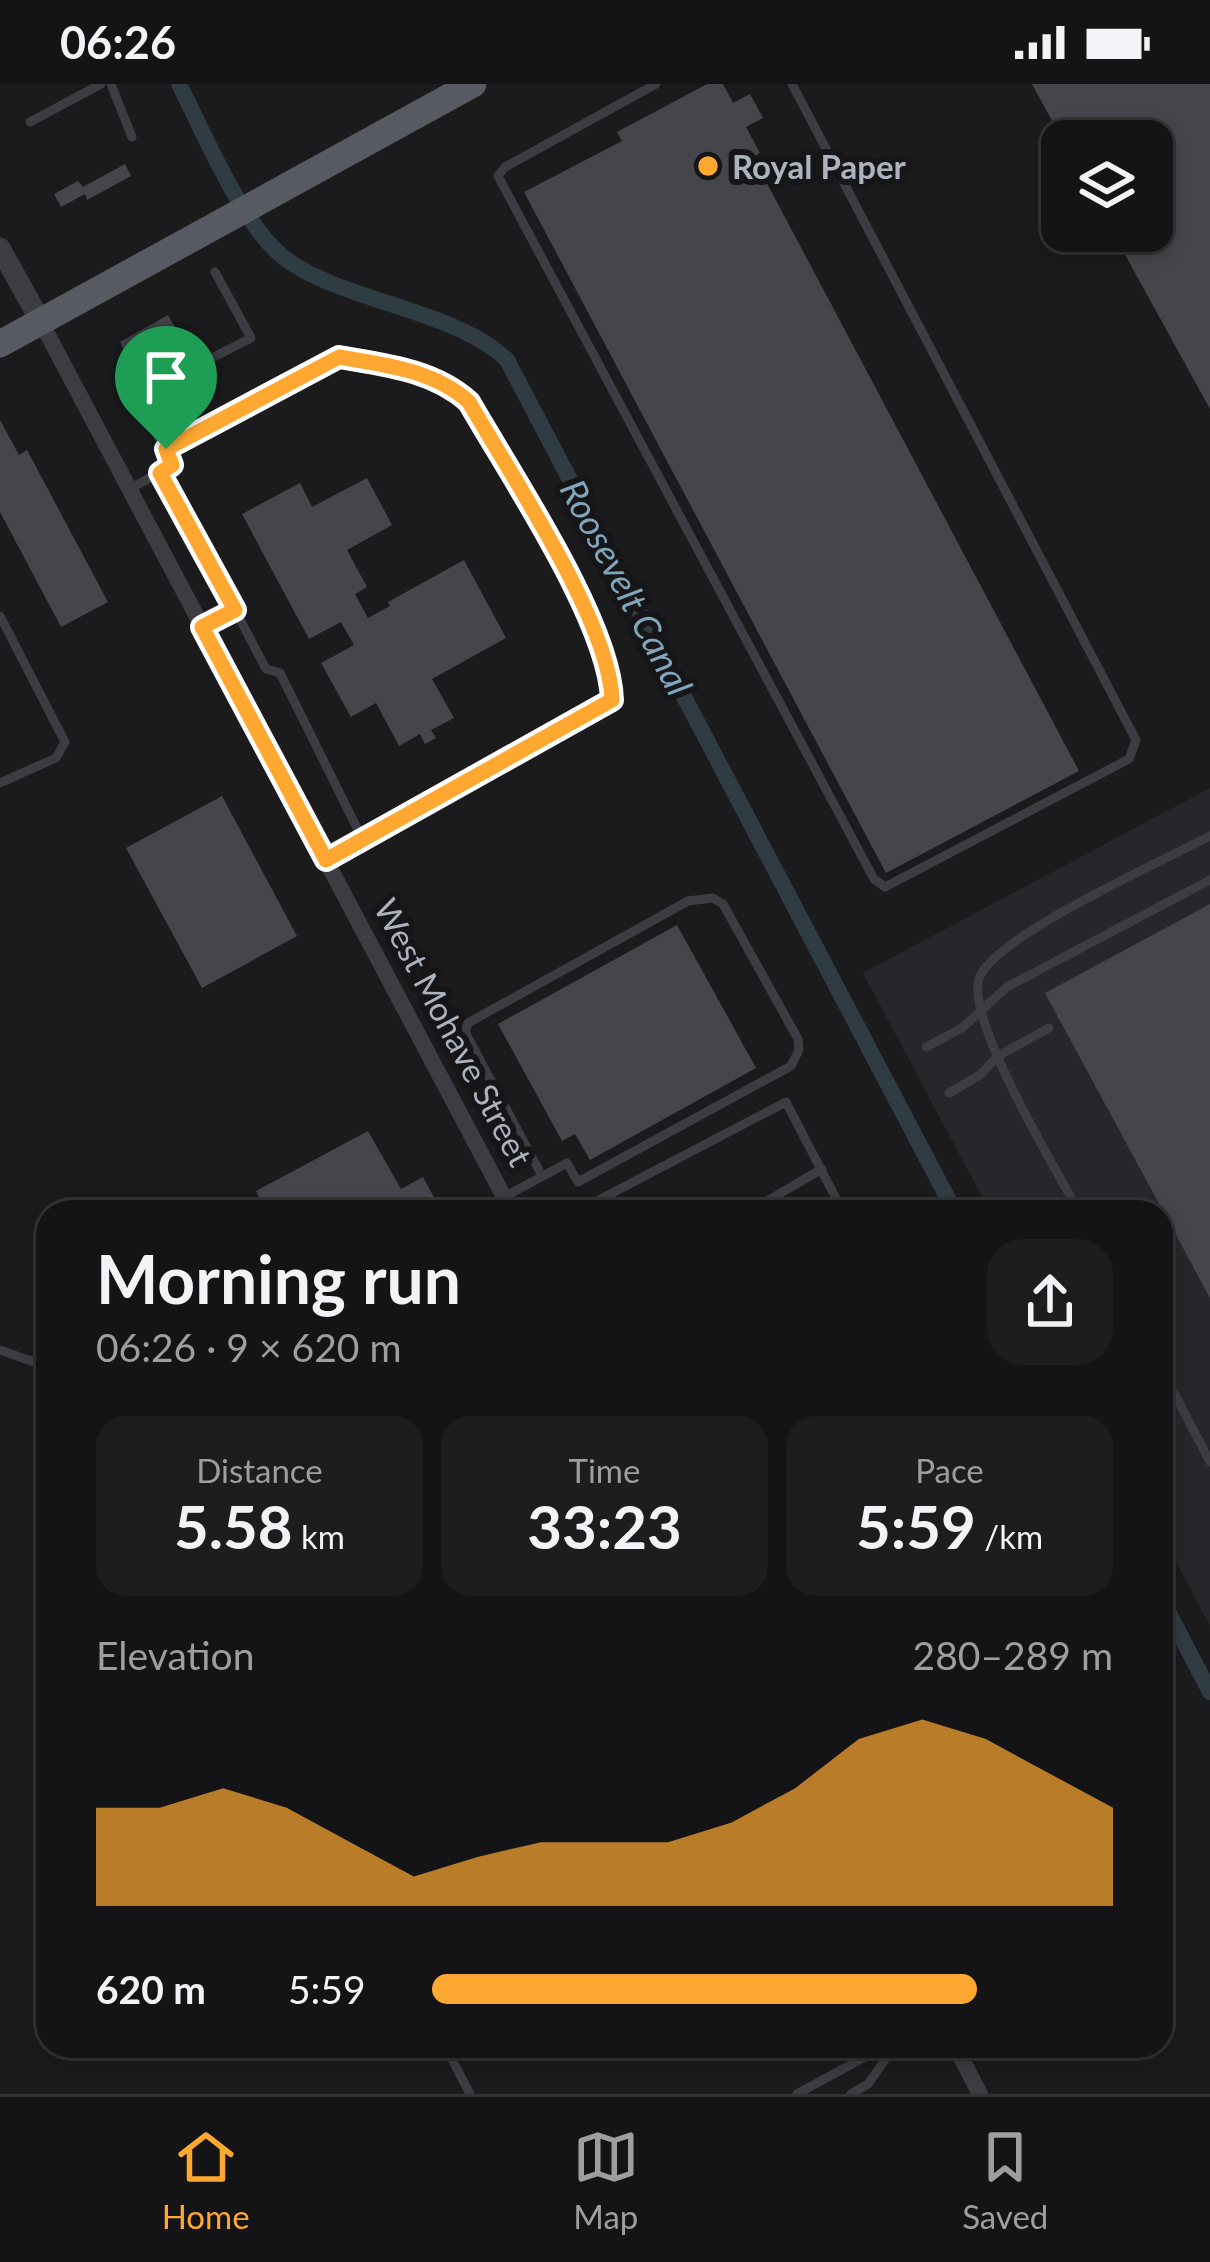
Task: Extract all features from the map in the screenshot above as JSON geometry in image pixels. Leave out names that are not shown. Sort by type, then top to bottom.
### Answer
[{"type":"main road","points":[[0,344],[473,84]]},
{"type":"street","name":"West Mohave Street","points":[[0,248],[506,1200]]},
{"type":"street","points":[[961,2058],[980,2094]]},
{"type":"lane","points":[[30,122],[100,84]]},
{"type":"lane","points":[[111,84],[132,137]]},
{"type":"lane","points":[[656,84],[505,167],[498,176],[874,879],[885,886],[1129,758],[1136,740],[792,84]]},
{"type":"lane","points":[[130,489],[172,465],[138,396],[251,338],[215,272]]},
{"type":"lane","points":[[166,449],[339,357],[449,384],[469,402],[579,596],[611,674],[612,700],[326,860]]},
{"type":"lane","points":[[160,473],[266,669],[280,673],[363,840]]},
{"type":"lane","points":[[202,627],[235,610]]},
{"type":"lane","points":[[0,616],[65,742],[56,758],[0,784]]},
{"type":"lane","points":[[1073,1200],[998,1056],[980,1011],[979,978],[997,954],[1027,932],[1210,836]]},
{"type":"lane","points":[[926,1048],[962,1028],[1007,987],[1210,880]]},
{"type":"lane","points":[[513,1200],[567,1162],[578,1182],[784,1072],[796,1059],[798,1040],[723,904],[712,898],[688,902],[468,1022],[465,1033],[542,1176]]},
{"type":"lane","points":[[949,1093],[980,1075],[998,1056],[1049,1028]]},
{"type":"lane","points":[[599,1200],[786,1102],[837,1200]]},
{"type":"lane","points":[[769,1200],[822,1169]]},
{"type":"lane","points":[[0,1350],[36,1363]]},
{"type":"lane","points":[[1173,1391],[1210,1462]]},
{"type":"lane","points":[[451,2058],[470,2094]]},
{"type":"lane","points":[[797,2094],[863,2058]]},
{"type":"lane","points":[[851,2094],[868,2084],[886,2058]]},
{"type":"shaded area","points":[[1210,788],[1210,1626],[1173,1557],[1173,1200],[984,1200],[863,973]]},
{"type":"building","points":[[707,84],[723,84],[733,103],[750,94],[763,118],[746,127],[760,153],[753,157],[1079,771],[886,873],[524,192],[622,141],[617,132]]},
{"type":"building","points":[[1032,84],[1210,84],[1210,409],[1124,252],[1173,252],[1173,120],[1052,120]]},
{"type":"building","points":[[125,164],[131,176],[87,200],[85,194],[61,207],[54,194],[78,181],[83,187]]},
{"type":"building","points":[[168,315],[184,343],[135,370],[120,342]]},
{"type":"building","points":[[0,420],[19,455],[27,450],[108,602],[61,627],[0,512]]},
{"type":"building","points":[[367,478],[392,525],[347,550],[367,587],[355,594],[368,618],[464,560],[506,638],[432,679],[454,718],[431,730],[436,738],[425,744],[420,734],[399,746],[376,703],[351,717],[321,663],[354,645],[341,622],[309,639],[242,514],[300,483],[312,507]]},
{"type":"building","points":[[222,796],[297,936],[202,988],[126,848]]},
{"type":"building","points":[[1210,904],[1210,1298],[1173,1230],[1173,1200],[1157,1200],[1045,993]]},
{"type":"building","points":[[677,925],[756,1068],[590,1160],[575,1134],[562,1141],[498,1024]]},
{"type":"building","points":[[368,1131],[401,1189],[423,1177],[435,1200],[261,1200],[256,1191]]},
{"type":"waterway","name":"Roosevelt Canal","points":[[179,84],[238,200],[283,257],[335,285],[459,329],[507,360],[949,1200]]},
{"type":"waterway","name":"Roosevelt Canal","points":[[1173,1621],[1210,1692]]},
{"type":"place","name":"Royal Paper","points":[[708,166]]},
{"type":"route","points":[[339,357],[449,384],[469,402],[579,596],[611,674],[612,700],[326,860],[202,627],[235,610],[160,473],[172,465],[166,449],[339,357]]}]
